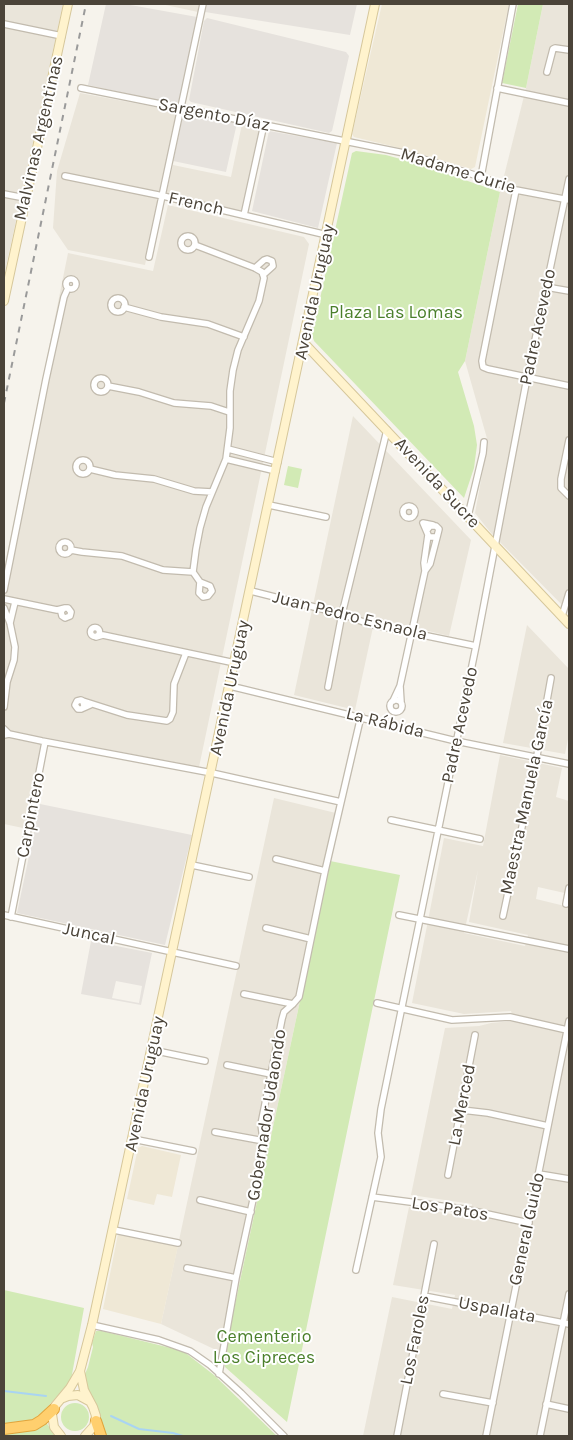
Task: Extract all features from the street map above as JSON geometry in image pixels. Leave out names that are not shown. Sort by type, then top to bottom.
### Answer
[{"type":"highway","points":[[4,1429],[34,1425],[42,1420],[56,1405]]},
{"type":"highway","points":[[96,1421],[101,1436]]},
{"type":"main road","name":"Malvinas Argentinas","points":[[4,301],[6,274],[25,198],[68,4]]},
{"type":"main road","name":"Avenida Uruguay","points":[[56,1405],[80,1371],[114,1230],[375,4]]},
{"type":"main road","name":"Avenida Sucre","points":[[304,343],[569,624]]},
{"type":"main road","points":[[80,1371],[82,1382],[95,1411],[96,1421],[92,1430],[85,1436]]},
{"type":"main road","points":[[61,1435],[53,1422],[56,1405],[68,1396],[78,1395],[90,1402]]},
{"type":"street","points":[[149,257],[202,4]]},
{"type":"street","points":[[481,177],[513,4]]},
{"type":"street","points":[[4,24],[62,36]]},
{"type":"street","points":[[547,72],[553,49],[569,50]]},
{"type":"street","name":"Sargento Díaz","points":[[81,88],[346,140]]},
{"type":"street","points":[[497,88],[569,103]]},
{"type":"street","points":[[244,216],[264,124]]},
{"type":"street","name":"Madame Curie","points":[[346,140],[404,153],[516,190],[567,200]]},
{"type":"street","name":"French","points":[[65,176],[163,196],[327,235]]},
{"type":"street","name":"Padre Acevedo","points":[[356,1270],[381,1157],[378,1122],[476,646],[527,378],[567,200],[569,179]]},
{"type":"street","points":[[516,190],[482,361],[483,366],[488,369],[569,386]]},
{"type":"street","points":[[4,194],[25,198]]},
{"type":"street","points":[[195,245],[255,268],[264,278],[259,301],[233,370],[228,449],[200,528],[193,572],[200,582]]},
{"type":"street","points":[[255,268],[264,260],[270,259],[273,266],[263,275]]},
{"type":"street","points":[[546,287],[569,291]]},
{"type":"street","points":[[4,590],[46,379],[64,297],[68,288]]},
{"type":"street","points":[[124,308],[161,317],[200,322],[244,337]]},
{"type":"street","points":[[108,386],[140,392],[174,403],[211,406],[229,412]]},
{"type":"street","points":[[328,687],[342,614],[387,430]]},
{"type":"street","points":[[569,440],[562,469],[562,488],[569,496]]},
{"type":"street","points":[[468,516],[484,442]]},
{"type":"street","points":[[228,449],[278,462]]},
{"type":"street","points":[[226,459],[276,471]]},
{"type":"street","points":[[90,469],[115,475],[154,479],[189,490],[212,492]]},
{"type":"street","points":[[269,505],[326,517]]},
{"type":"street","points":[[425,571],[430,564],[435,540],[437,537],[440,530],[433,525],[421,522],[404,516],[403,509],[407,506],[412,506],[415,512],[421,522],[427,532],[432,538],[437,537]]},
{"type":"street","points":[[411,518],[415,512]]},
{"type":"street","points":[[400,686],[402,709],[396,712],[391,709],[390,704],[400,686],[425,571],[427,532],[433,525]]},
{"type":"street","points":[[71,550],[122,556],[163,570],[193,572]]},
{"type":"street","name":"Juan Pedro Esnaola","points":[[251,591],[342,614],[369,624],[476,646]]},
{"type":"street","points":[[562,616],[569,593]]},
{"type":"street","points":[[4,599],[61,611]]},
{"type":"street","points":[[10,623],[15,602]]},
{"type":"street","points":[[4,608],[10,623],[15,654],[7,682],[4,707]]},
{"type":"street","points":[[99,634],[235,663]]},
{"type":"street","points":[[83,705],[90,705],[127,715],[167,721],[173,712],[174,684],[186,653]]},
{"type":"street","name":"Maestra Manuela García","points":[[503,916],[551,678]]},
{"type":"street","name":"La Rábida","points":[[230,686],[361,716],[456,741],[569,764]]},
{"type":"street","points":[[393,701],[401,702]]},
{"type":"street","name":"Gobernador Udaondo","points":[[219,1374],[236,1278],[264,1149],[262,1124],[284,1012],[293,1004],[298,996],[361,716]]},
{"type":"street","points":[[4,729],[6,734],[212,773],[341,802]]},
{"type":"street","name":"Carpintero","points":[[11,917],[45,742]]},
{"type":"street","points":[[391,820],[480,839]]},
{"type":"street","points":[[276,859],[325,871]]},
{"type":"street","points":[[192,865],[249,877]]},
{"type":"street","points":[[566,904],[569,888]]},
{"type":"street","name":"Juncal","points":[[4,915],[236,966]]},
{"type":"street","points":[[399,915],[569,949]]},
{"type":"street","points":[[266,928],[311,939]]},
{"type":"street","points":[[244,994],[293,1004]]},
{"type":"street","points":[[377,1003],[452,1020],[510,1018],[567,1030]]},
{"type":"street","name":"General Guido","points":[[486,1436],[569,1021]]},
{"type":"street","name":"La Merced","points":[[448,1175],[475,1035]]},
{"type":"street","points":[[152,1050],[205,1061]]},
{"type":"street","points":[[227,1065],[271,1074]]},
{"type":"street","points":[[462,1110],[488,1113],[548,1126]]},
{"type":"street","points":[[215,1132],[264,1141]]},
{"type":"street","points":[[133,1139],[193,1151]]},
{"type":"street","points":[[539,1174],[569,1179]]},
{"type":"street","name":"Los Patos","points":[[372,1197],[464,1210],[529,1223]]},
{"type":"street","points":[[200,1200],[251,1212]]},
{"type":"street","points":[[114,1230],[178,1243]]},
{"type":"street","name":"Los Faroles","points":[[397,1436],[434,1244]]},
{"type":"street","points":[[187,1268],[236,1278]]},
{"type":"street","points":[[540,1436],[566,1324],[569,1294]]},
{"type":"street","name":"Uspallata","points":[[424,1296],[566,1324]]},
{"type":"street","points":[[92,1325],[181,1346],[199,1356],[241,1392],[284,1436]]},
{"type":"street","points":[[443,1394],[493,1403]]},
{"type":"street","points":[[546,1404],[569,1409]]},
{"type":"shaded area","points":[[4,4],[63,4],[4,276]]},
{"type":"shaded area","points":[[106,4],[125,4],[197,17],[179,105],[88,85]]},
{"type":"shaded area","points":[[161,4],[200,4],[198,12]]},
{"type":"shaded area","points":[[207,4],[357,4],[350,35],[205,12]]},
{"type":"shaded area","points":[[382,4],[509,4],[475,167],[471,169],[404,149],[354,137],[352,134]]},
{"type":"shaded area","points":[[543,4],[569,4],[569,612],[491,533],[475,513],[488,442],[465,361],[500,192],[526,88]]},
{"type":"shaded area","points":[[207,18],[346,52],[349,56],[332,131],[329,133],[191,102],[189,100],[204,21]]},
{"type":"shaded area","points":[[80,93],[177,111],[145,265],[68,250],[53,228],[57,171]]},
{"type":"shaded area","points":[[184,112],[237,123],[226,172],[173,161]]},
{"type":"shaded area","points":[[242,124],[260,127],[242,212],[166,194],[173,165],[231,177]]},
{"type":"shaded area","points":[[269,131],[337,143],[318,228],[252,211]]},
{"type":"shaded area","points":[[168,205],[304,237],[309,244],[199,767],[43,737],[23,828],[4,824],[4,570],[68,253],[153,271]]},
{"type":"shaded area","points":[[353,416],[471,540],[449,636],[375,618],[355,710],[294,695]]},
{"type":"shaded area","points":[[527,625],[569,669],[569,734],[565,754],[503,743]]},
{"type":"shaded area","points":[[500,755],[562,768],[556,797],[569,801],[569,894],[538,887],[536,899],[569,907],[569,1436],[363,1436],[392,1297],[452,1309],[455,1295],[393,1285],[409,1207],[470,1217],[472,1204],[411,1195],[445,1028],[514,1021],[511,1011],[464,1014],[412,1003],[444,838],[483,846]],"holes":[[[478,870],[469,922],[528,935],[525,946],[464,933]]]},
{"type":"shaded area","points":[[274,798],[340,814],[225,1351],[216,1350],[161,1324]]},
{"type":"shaded area","points":[[40,804],[192,835],[165,945],[17,913]]},
{"type":"shaded area","points":[[91,941],[152,953],[141,1005],[81,994]],"holes":[[[116,981],[142,986],[139,1003],[112,998]]]},
{"type":"shaded area","points":[[142,1146],[181,1155],[172,1197],[157,1194],[154,1205],[127,1199],[138,1148]]},
{"type":"shaded area","points":[[118,1234],[178,1246],[161,1324],[103,1309]]},
{"type":"green space","points":[[518,4],[543,4],[526,88],[502,83]]},
{"type":"green space","name":"Plaza Las Lomas","points":[[356,151],[386,155],[415,163],[500,192],[465,361],[458,372],[474,426],[477,445],[474,468],[464,498],[314,341],[312,335],[352,153]]},
{"type":"green space","points":[[288,466],[302,469],[298,488],[284,485]]},
{"type":"green space","name":"Cementerio Los Cipreces","points":[[330,861],[400,875],[287,1422],[225,1367],[225,1351]]},
{"type":"green space","points":[[4,1290],[84,1308],[71,1380],[46,1409],[34,1419],[15,1423],[4,1423]]},
{"type":"green space","points":[[96,1331],[183,1351],[214,1375],[277,1436],[103,1436],[88,1395],[84,1376],[88,1367]]},
{"type":"green space","points":[[75,1403],[85,1407],[89,1417],[85,1427],[75,1431],[65,1427],[61,1417],[65,1407]]},
{"type":"green space","points":[[46,1422],[55,1436],[4,1436],[4,1430]]},
{"type":"waterway","points":[[4,1391],[46,1396]]},
{"type":"waterway","points":[[111,1416],[139,1429],[183,1436]]},
{"type":"railway","points":[[4,403],[86,4]]}]
